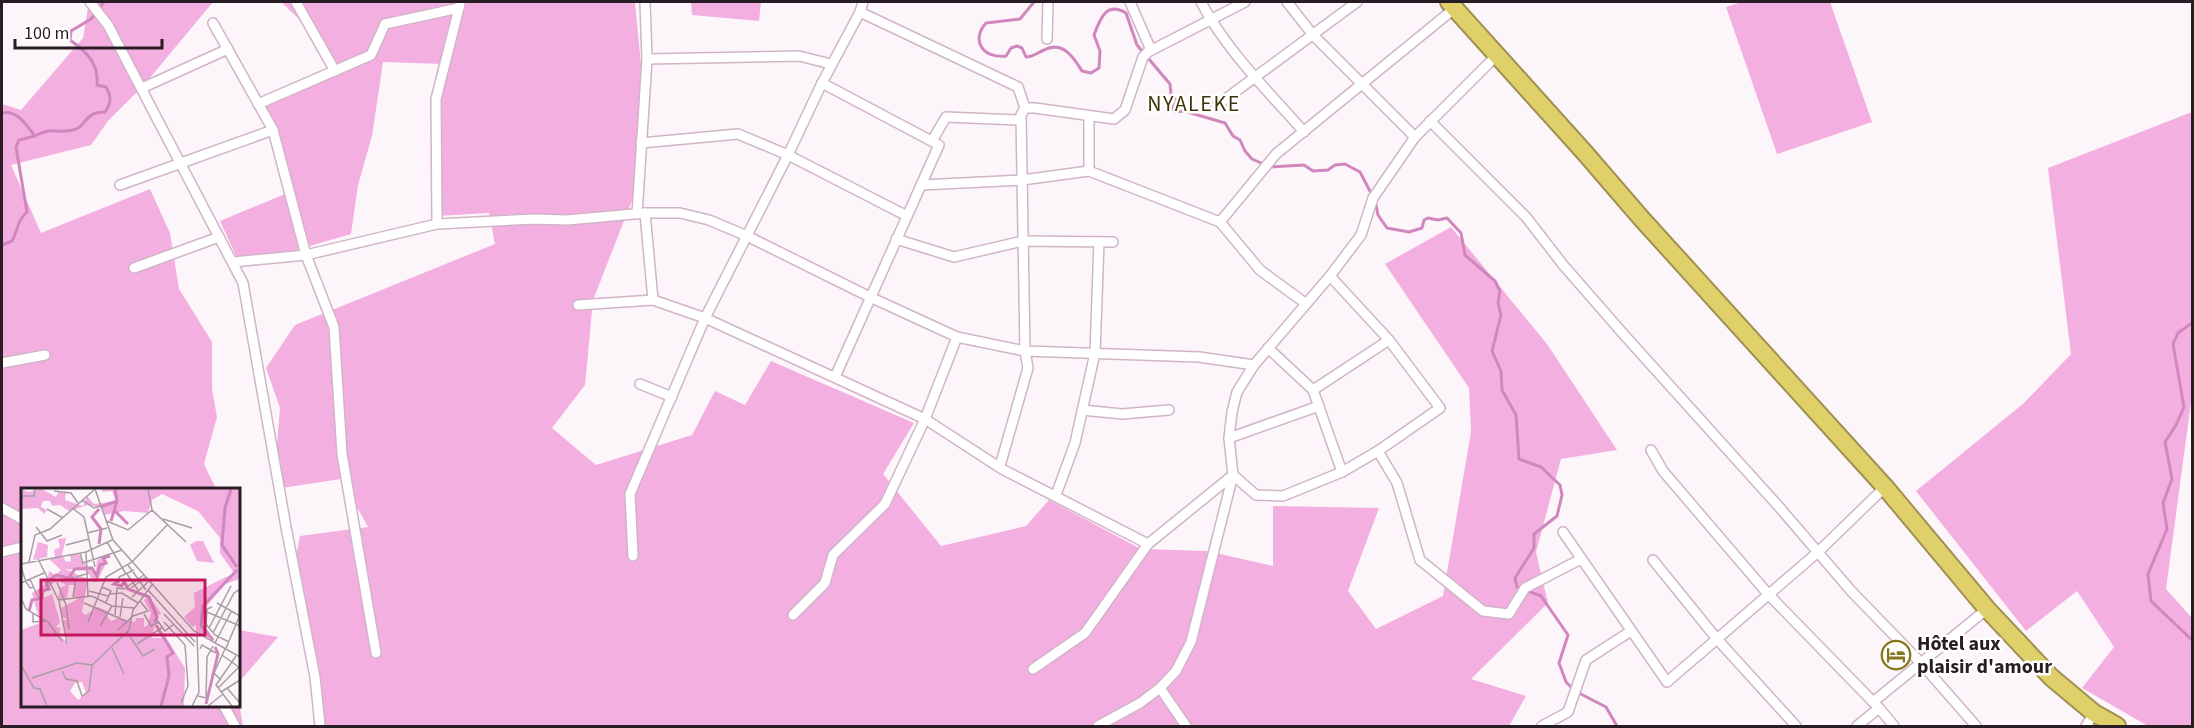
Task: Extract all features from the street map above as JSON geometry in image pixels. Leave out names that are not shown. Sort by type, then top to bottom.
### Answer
[{"type":"highway","points":[[1452,5],[1885,487],[1987,609],[2090,720],[2117,726]]},
{"type":"street","points":[[296,2],[335,71]]},
{"type":"street","points":[[645,2],[647,59],[641,143],[641,214],[653,300]]},
{"type":"street","points":[[633,556],[630,494],[705,318],[863,2]]},
{"type":"street","points":[[1047,39],[1048,2]]},
{"type":"street","points":[[1025,108],[1114,119],[1125,110],[1147,53],[1130,2]]},
{"type":"street","points":[[1201,2],[1210,20],[1255,77],[1304,132]]},
{"type":"street","points":[[1147,53],[1245,2]]},
{"type":"street","points":[[1287,2],[1313,35],[1360,85],[1415,137]]},
{"type":"street","points":[[1216,106],[1357,2]]},
{"type":"street","points":[[258,104],[371,55],[385,24],[460,5],[436,99],[437,224]]},
{"type":"street","points":[[1220,222],[1276,154],[1452,5]]},
{"type":"street","points":[[94,8],[108,25],[243,283],[315,677],[320,726]]},
{"type":"street","points":[[860,12],[1018,87],[1025,108],[1020,120],[1025,351],[1028,368],[1000,466]]},
{"type":"street","points":[[213,23],[273,130],[306,255],[334,327],[342,454],[376,652]]},
{"type":"street","points":[[142,88],[228,49]]},
{"type":"street","points":[[1098,726],[1140,703],[1160,688],[1176,671],[1191,642],[1233,475],[1229,438],[1237,392],[1254,365],[1330,276],[1361,235],[1373,198],[1415,137],[1498,54]]},
{"type":"street","points":[[647,59],[799,56],[831,64]]},
{"type":"street","points":[[822,83],[939,145],[834,377]]},
{"type":"street","points":[[932,141],[946,117],[1020,120]]},
{"type":"street","points":[[1089,117],[1089,171]]},
{"type":"street","points":[[1430,121],[1526,217],[1571,275],[1852,592],[1976,726]]},
{"type":"street","points":[[120,185],[273,130]]},
{"type":"street","points":[[641,143],[738,134],[788,155],[907,216]]},
{"type":"street","points":[[921,185],[1022,180],[1089,171],[1220,222],[1260,270],[1305,303]]},
{"type":"street","points":[[233,262],[306,255],[437,224],[534,219],[567,220],[680,213],[709,220],[747,236],[957,337],[1025,351],[1199,357],[1254,365]]},
{"type":"street","points":[[134,268],[219,237]]},
{"type":"street","points":[[896,239],[954,257],[1023,241],[1113,242]]},
{"type":"street","points":[[1056,495],[1075,443],[1095,353],[1099,242]]},
{"type":"street","points":[[1233,475],[1256,495],[1282,496],[1342,472],[1378,451],[1440,408],[1389,340],[1330,276]]},
{"type":"street","points":[[578,305],[653,300],[705,318],[925,418],[1000,466],[1148,544]]},
{"type":"street","points":[[793,615],[825,583],[833,555],[885,504],[925,418],[957,337]]},
{"type":"street","points":[[1313,390],[1389,340]]},
{"type":"street","points":[[1268,348],[1313,390],[1342,472]]},
{"type":"street","points":[[2,363],[45,355]]},
{"type":"street","points":[[640,384],[672,397]]},
{"type":"street","points":[[1229,438],[1319,406]]},
{"type":"street","points":[[1082,410],[1122,414],[1169,410]]},
{"type":"street","points":[[1651,450],[1663,471],[1768,594],[1876,705],[1893,726]]},
{"type":"street","points":[[1378,451],[1397,483],[1420,560],[1483,611],[1509,614],[1523,590],[1581,559]]},
{"type":"street","points":[[1033,669],[1085,633],[1148,544],[1233,475]]},
{"type":"street","points":[[1563,532],[1667,682],[1818,552],[1885,487]]},
{"type":"street","points":[[2,508],[21,518]]},
{"type":"street","points":[[2,552],[21,548]]},
{"type":"street","points":[[1653,560],[1718,639],[1796,726]]},
{"type":"street","points":[[1857,726],[1920,663],[1987,609]]},
{"type":"street","points":[[1542,726],[1568,712],[1586,660],[1631,631]]},
{"type":"street","points":[[1160,688],[1186,726]]},
{"type":"street","points":[[225,707],[235,726]]},
{"type":"shaded area","points":[[89,2],[213,2],[144,85],[108,121],[91,145],[11,165],[41,233],[150,189],[170,233],[179,289],[212,342],[212,389],[217,417],[204,464],[216,488],[21,488],[21,707],[240,707],[243,726],[2,726],[2,104],[21,110],[83,38]]},
{"type":"shaded area","points":[[281,2],[635,2],[641,65],[635,193],[593,300],[585,385],[552,428],[596,465],[692,435],[715,391],[745,405],[771,361],[914,423],[883,474],[941,546],[1026,526],[1049,500],[1141,549],[1207,551],[1273,566],[1273,506],[1379,508],[1348,591],[1376,629],[1443,596],[1471,432],[1469,388],[1385,264],[1451,227],[1547,344],[1617,450],[1561,459],[1536,552],[1548,603],[1471,679],[1526,696],[1509,726],[325,726],[319,673],[303,637],[294,566],[300,536],[368,527],[341,479],[282,488],[276,456],[280,408],[266,368],[295,325],[495,244],[489,213],[437,216],[432,173],[442,64],[383,62],[372,136],[358,185],[351,234],[279,255],[236,256],[220,221],[285,194],[265,98],[336,67],[298,18]]},
{"type":"shaded area","points":[[691,2],[761,2],[759,21],[692,15]]},
{"type":"shaded area","points":[[1742,2],[1830,2],[1872,122],[1777,154],[1726,7]]},
{"type":"shaded area","points":[[2192,112],[2192,395],[2166,589],[2192,618],[2192,726],[2148,726],[2082,688],[2114,647],[2077,591],[2026,631],[1916,491],[2024,403],[2071,354],[2048,168]]},
{"type":"shaded area","points":[[240,630],[278,637],[240,681]]},
{"type":"waterway","points":[[2,113],[7,112],[17,116],[35,136],[47,131],[73,130],[81,126],[93,114],[105,112],[110,100],[108,91],[106,87],[97,85],[96,71],[91,59],[70,40],[71,31],[91,19],[104,2]]},
{"type":"waterway","points":[[1034,2],[1020,19],[986,23],[979,36],[979,42],[986,52],[991,55],[1006,56],[1011,48],[1017,46],[1022,48],[1026,57],[1051,47],[1057,47],[1067,52],[1082,71],[1091,73],[1099,68],[1100,51],[1094,35],[1101,18],[1109,10],[1119,10],[1126,13],[1137,45],[1170,84],[1171,94],[1177,100],[1173,108],[1174,112],[1184,111],[1225,123],[1233,136],[1240,140],[1245,151],[1263,167]]},
{"type":"waterway","points":[[2,245],[12,241],[19,222],[27,212],[16,147],[19,140],[35,136]]},
{"type":"waterway","points":[[1269,167],[1304,165],[1313,171],[1328,170],[1335,165],[1345,164],[1360,172],[1372,195]]},
{"type":"waterway","points":[[1375,200],[1378,215],[1387,228],[1409,232],[1422,228],[1424,220],[1428,218],[1438,220],[1447,218],[1461,233],[1465,255],[1495,281],[1500,291],[1498,303],[1501,315],[1492,351],[1501,371],[1502,390],[1516,415],[1519,459],[1541,467],[1560,485],[1562,495],[1557,516],[1534,534],[1534,548],[1515,578],[1517,587],[1541,596],[1568,635],[1559,663],[1566,682],[1575,691],[1606,707],[1617,726]]},
{"type":"waterway","points":[[2192,323],[2178,333],[2173,344],[2184,407],[2165,442],[2172,479],[2163,503],[2167,529],[2148,574],[2151,601],[2192,640]]},
{"type":"place","name":"Hôtel aux plaisir d'amour","points":[[1896,655]]},
{"type":"district","name":"NYALEKE","points":[[1194,104]]}]
